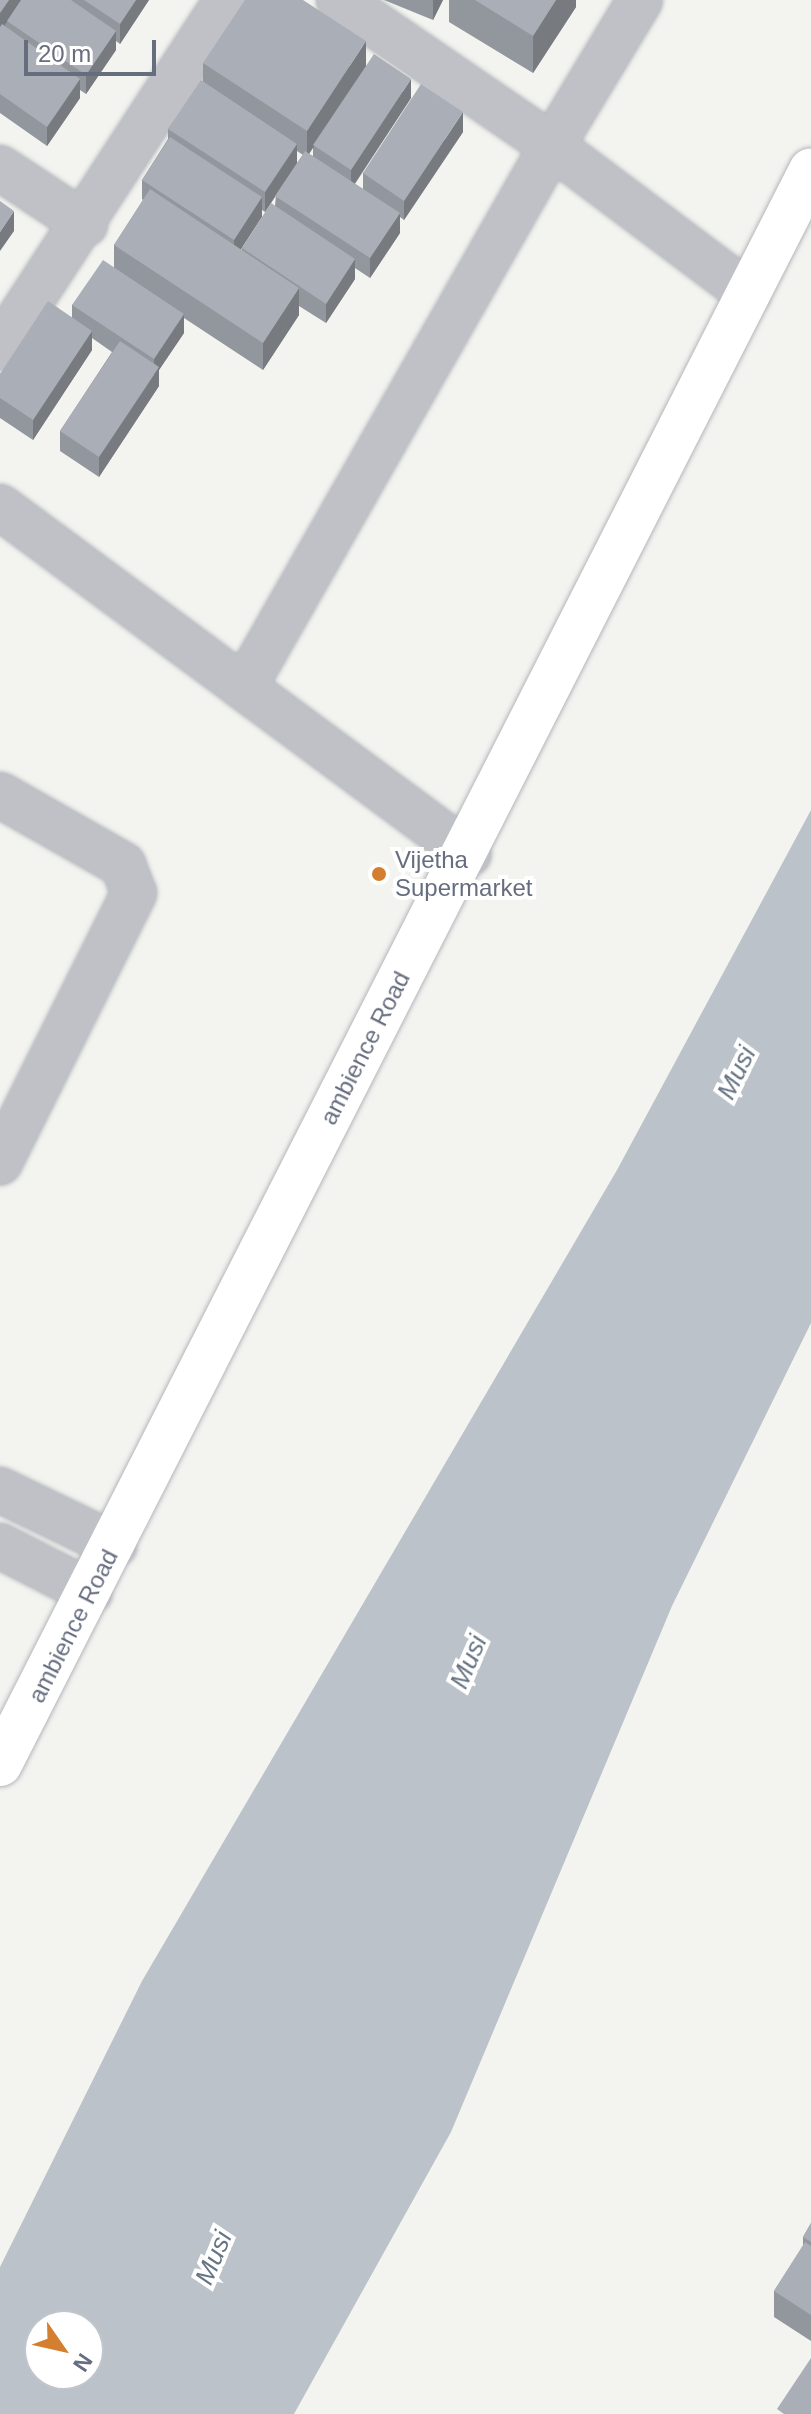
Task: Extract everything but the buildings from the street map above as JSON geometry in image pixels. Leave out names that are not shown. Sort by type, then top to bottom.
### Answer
[{"type":"street","points":[[0,348],[85,224],[227,0]]},
{"type":"street","points":[[339,0],[552,146],[749,294]]},
{"type":"street","points":[[246,684],[552,146],[640,0]]},
{"type":"street","points":[[0,168],[85,224]]},
{"type":"street","name":"ambience Road","points":[[0,1764],[469,854],[811,170]]},
{"type":"street","points":[[0,507],[246,684],[469,854]]},
{"type":"street","points":[[0,795],[123,865],[134,893],[0,1162]]},
{"type":"street","points":[[0,1490],[114,1545]]},
{"type":"street","points":[[0,1546],[90,1592]]},
{"type":"water","name":"Musi","points":[[811,810],[811,1323],[672,1606],[451,2132],[294,2414],[0,2414],[0,2267],[142,1981],[617,1170]]},
{"type":"place","name":"Vijetha Supermarket","points":[[379,874]]}]
